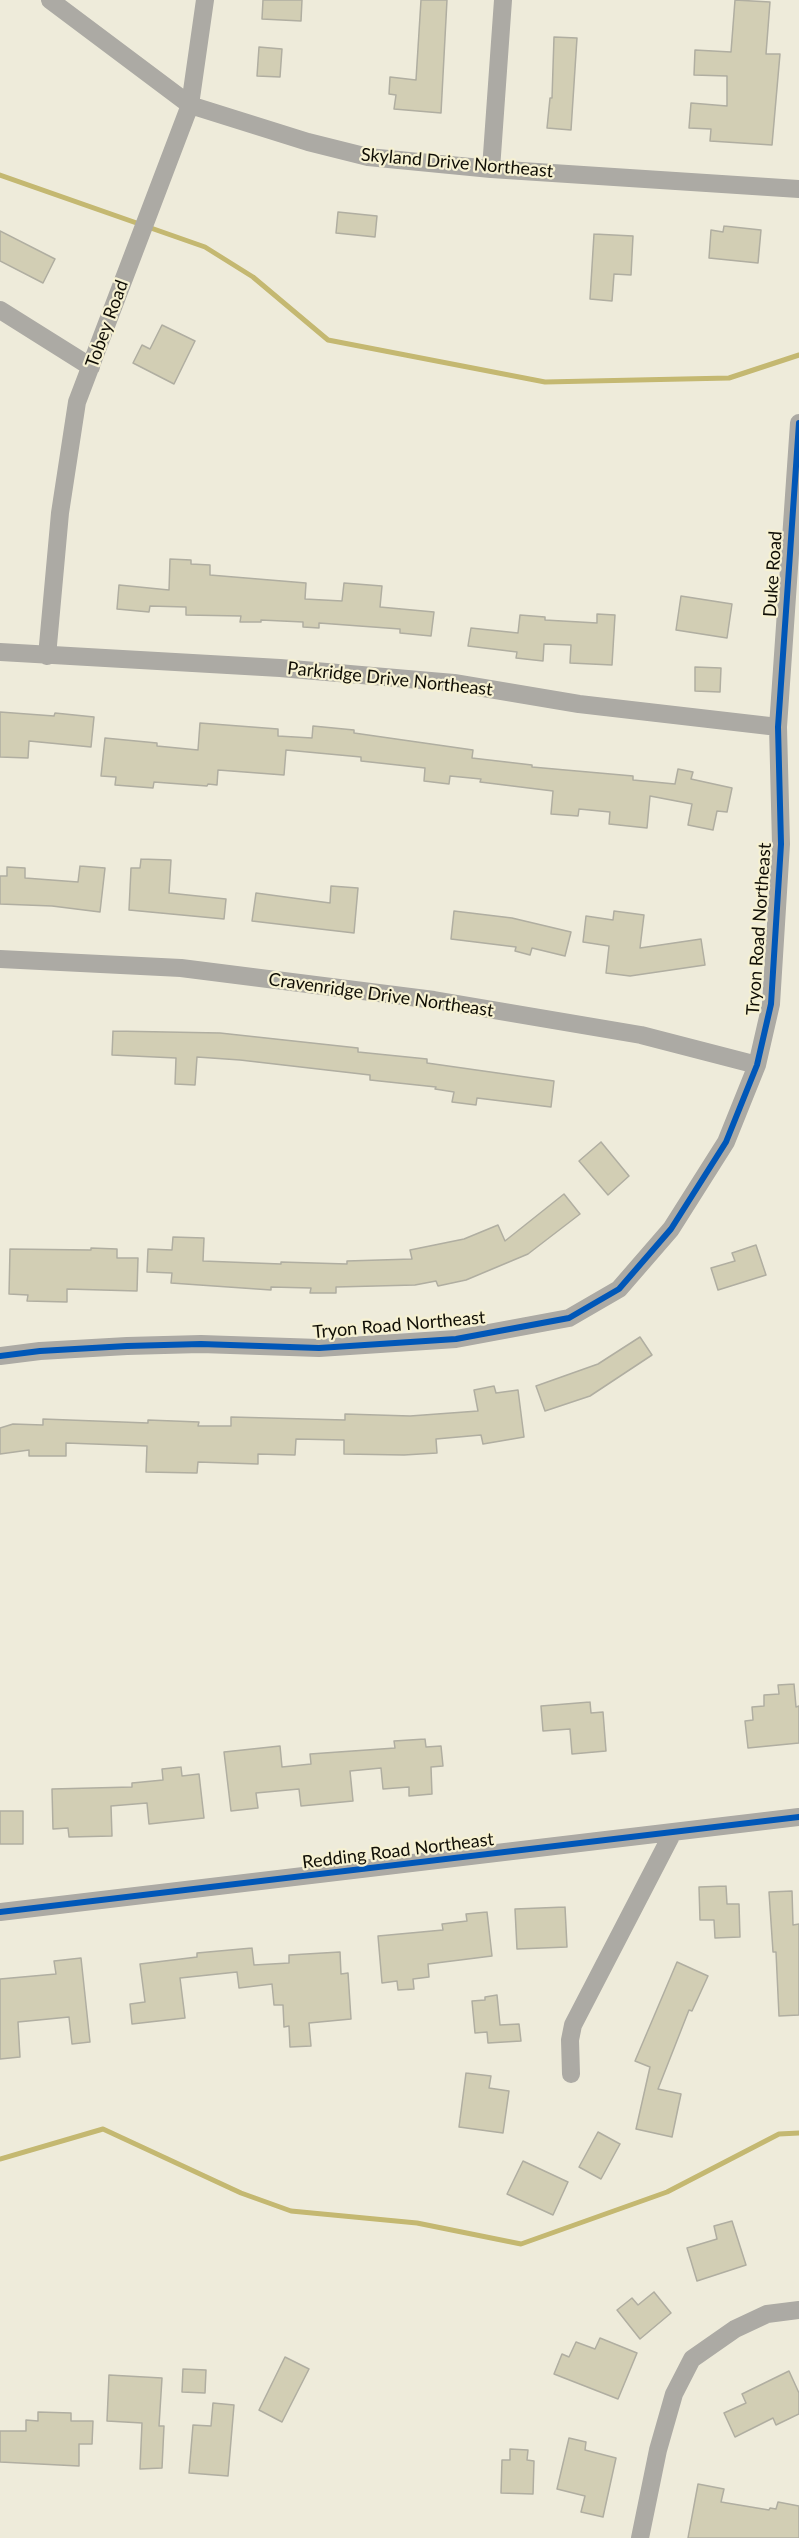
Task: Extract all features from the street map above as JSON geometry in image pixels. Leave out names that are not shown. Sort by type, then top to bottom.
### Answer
[{"type":"street","name":"Skyland Drive Northeast","points":[[50,0],[189,105],[308,142],[368,157],[491,169],[799,189]]},
{"type":"street","name":"Tobey Road","points":[[47,656],[61,502],[77,402],[189,105],[205,0]]},
{"type":"street","points":[[491,169],[503,0]]},
{"type":"street","points":[[0,310],[91,367]]},
{"type":"street","name":"Duke Road","points":[[778,727],[794,550],[799,423]]},
{"type":"street","name":"Parkridge Drive Northeast","points":[[0,652],[149,660],[454,683],[579,704],[778,727]]},
{"type":"street","name":"Tryon Road Northeast","points":[[0,1356],[40,1351],[127,1346],[201,1344],[319,1347],[456,1339],[569,1318],[619,1289],[671,1229],[726,1142],[757,1065],[771,1004],[790,846],[778,727]]},
{"type":"street","name":"Cravenridge Drive Northeast","points":[[0,959],[181,968],[434,1000],[641,1035],[757,1065]]},
{"type":"street","name":"Redding Road Northeast","points":[[0,1912],[672,1834],[799,1817]]},
{"type":"street","points":[[571,2074],[570,2040],[573,2025],[672,1834]]},
{"type":"street","points":[[640,2538],[658,2450],[674,2394],[692,2359],[735,2329],[767,2314],[799,2310]]},
{"type":"building","points":[[263,0],[302,0],[301,21],[262,19]]},
{"type":"building","points":[[421,0],[447,0],[441,113],[394,109],[396,95],[389,94],[390,77],[416,80]]},
{"type":"building","points":[[735,0],[770,2],[766,54],[780,54],[772,145],[710,141],[711,129],[689,128],[691,103],[727,106],[727,76],[694,75],[695,50],[731,52]]},
{"type":"building","points":[[554,37],[577,38],[571,130],[547,128],[550,98],[552,98]]},
{"type":"building","points":[[259,47],[282,49],[280,77],[257,76]]},
{"type":"building","points":[[338,212],[377,216],[375,237],[336,233]]},
{"type":"building","points":[[724,226],[761,230],[758,263],[709,258],[711,230],[723,232]]},
{"type":"building","points":[[0,231],[55,259],[43,283],[0,261]]},
{"type":"building","points":[[594,234],[633,236],[631,275],[614,274],[612,301],[590,299]]},
{"type":"building","points":[[162,325],[195,341],[174,384],[133,363],[142,345],[150,349]]},
{"type":"building","points":[[170,559],[191,560],[191,564],[210,565],[210,575],[306,583],[305,599],[342,601],[344,583],[382,586],[380,607],[434,612],[431,636],[400,633],[400,629],[319,623],[319,628],[303,627],[303,622],[261,620],[261,622],[240,622],[241,616],[186,615],[186,607],[150,606],[149,612],[117,609],[119,585],[169,590]]},
{"type":"building","points":[[681,596],[732,604],[727,638],[676,630]]},
{"type":"building","points":[[597,614],[615,615],[612,665],[570,663],[571,645],[544,644],[543,661],[516,658],[517,652],[468,646],[471,628],[518,633],[520,615],[545,617],[545,620],[597,623]]},
{"type":"building","points":[[695,667],[721,668],[720,692],[695,691]]},
{"type":"building","points":[[0,712],[54,716],[55,713],[94,717],[91,747],[29,741],[28,758],[0,757]]},
{"type":"building","points":[[200,723],[278,729],[278,736],[312,738],[313,726],[354,730],[354,733],[473,750],[472,758],[532,765],[532,767],[633,776],[633,780],[675,784],[678,769],[693,772],[691,779],[732,788],[727,812],[717,811],[713,830],[688,825],[692,804],[650,796],[647,828],[609,824],[610,812],[579,809],[578,816],[551,814],[553,791],[450,776],[449,784],[424,781],[425,768],[361,761],[361,757],[286,750],[284,775],[218,770],[217,785],[154,782],[153,788],[115,785],[116,777],[101,776],[105,738],[198,750]]},
{"type":"building","points":[[141,859],[171,860],[169,893],[226,899],[224,919],[129,910],[131,868],[140,868]]},
{"type":"building","points":[[80,866],[105,868],[100,912],[52,906],[0,904],[0,876],[7,876],[7,867],[25,868],[25,878],[78,882]]},
{"type":"building","points":[[331,886],[358,888],[354,933],[252,921],[256,893],[330,903]]},
{"type":"building","points":[[454,911],[512,918],[571,932],[565,956],[532,948],[530,955],[515,951],[516,947],[451,939]]},
{"type":"building","points":[[614,911],[644,915],[640,948],[701,939],[705,965],[630,976],[606,973],[609,946],[583,942],[586,916],[613,920]]},
{"type":"building","points":[[113,1031],[220,1033],[358,1048],[358,1052],[427,1059],[427,1063],[554,1081],[551,1107],[477,1098],[476,1105],[452,1102],[454,1092],[435,1089],[436,1087],[370,1080],[370,1075],[197,1057],[195,1085],[175,1084],[176,1058],[112,1055]]},
{"type":"building","points":[[601,1142],[629,1176],[608,1195],[579,1161]]},
{"type":"building","points":[[564,1194],[580,1214],[528,1254],[466,1280],[438,1286],[436,1281],[415,1285],[336,1287],[336,1293],[310,1293],[311,1288],[271,1287],[271,1290],[171,1283],[172,1273],[147,1272],[148,1249],[172,1250],[173,1237],[204,1238],[203,1261],[347,1264],[347,1261],[412,1259],[410,1250],[464,1239],[498,1225],[505,1241]]},
{"type":"building","points":[[756,1245],[766,1275],[718,1290],[711,1268],[735,1261],[732,1253]]},
{"type":"building","points":[[91,1248],[117,1249],[117,1258],[138,1258],[137,1291],[67,1289],[67,1302],[27,1301],[28,1295],[9,1294],[10,1249],[91,1250]]},
{"type":"building","points":[[640,1337],[652,1355],[590,1396],[545,1411],[536,1386],[598,1364]]},
{"type":"building","points":[[494,1386],[496,1393],[518,1390],[524,1437],[483,1444],[481,1435],[436,1439],[437,1453],[404,1455],[344,1454],[344,1440],[296,1439],[295,1455],[258,1454],[258,1464],[198,1462],[197,1473],[146,1472],[147,1446],[66,1443],[66,1456],[29,1456],[29,1450],[0,1454],[0,1428],[13,1424],[43,1425],[43,1419],[148,1423],[148,1420],[199,1422],[198,1426],[231,1426],[231,1417],[345,1420],[345,1414],[410,1416],[478,1411],[474,1390]]},
{"type":"building","points":[[794,1684],[796,1707],[799,1706],[799,1743],[748,1748],[745,1721],[753,1720],[752,1707],[764,1706],[764,1695],[779,1694],[778,1685]]},
{"type":"building","points":[[590,1702],[591,1713],[603,1712],[606,1751],[572,1754],[570,1729],[543,1731],[541,1706]]},
{"type":"building","points":[[425,1739],[426,1747],[441,1746],[443,1766],[431,1767],[432,1794],[409,1796],[409,1787],[383,1789],[381,1768],[350,1771],[353,1801],[301,1806],[299,1789],[256,1793],[258,1808],[231,1811],[224,1752],[280,1746],[282,1767],[311,1764],[310,1754],[395,1748],[394,1741]]},
{"type":"building","points":[[181,1767],[182,1776],[199,1774],[204,1818],[149,1824],[147,1803],[111,1806],[112,1836],[69,1837],[68,1828],[53,1829],[52,1789],[132,1787],[132,1783],[163,1780],[162,1769]]},
{"type":"building","points":[[0,1811],[23,1811],[23,1844],[0,1844]]},
{"type":"building","points":[[726,1886],[727,1904],[739,1904],[740,1937],[715,1938],[714,1920],[700,1920],[699,1887]]},
{"type":"building","points":[[792,1891],[793,1925],[799,1924],[799,2015],[779,2016],[776,1952],[773,1952],[769,1892]]},
{"type":"building","points":[[565,1907],[567,1947],[517,1949],[515,1909]]},
{"type":"building","points":[[487,1912],[492,1956],[428,1964],[429,1977],[413,1979],[414,1989],[398,1990],[397,1981],[382,1983],[378,1936],[443,1930],[442,1924],[467,1921],[466,1914]]},
{"type":"building","points":[[252,1948],[254,1965],[289,1963],[289,1955],[340,1952],[341,1974],[348,1973],[351,2019],[309,2023],[311,2046],[290,2047],[289,2026],[284,2027],[283,2005],[274,2005],[272,1984],[239,1988],[237,1972],[180,1978],[185,2018],[132,2024],[130,2004],[145,2002],[140,1964],[197,1957],[197,1953]]},
{"type":"building","points":[[81,1958],[90,2042],[72,2044],[69,2017],[18,2022],[20,2057],[0,2059],[0,1979],[56,1974],[54,1961]]},
{"type":"building","points":[[677,1962],[708,1976],[692,2011],[689,2010],[658,2089],[681,2094],[672,2137],[636,2129],[650,2067],[635,2061]]},
{"type":"building","points":[[497,1995],[500,2025],[519,2024],[521,2041],[488,2043],[487,2032],[475,2033],[472,2001],[485,2000],[485,1997]]},
{"type":"building","points":[[466,2073],[491,2076],[489,2088],[509,2091],[503,2133],[459,2127]]},
{"type":"building","points":[[598,2132],[620,2144],[601,2179],[579,2167]]},
{"type":"building","points":[[523,2161],[568,2182],[553,2215],[507,2194]]},
{"type":"building","points":[[732,2221],[746,2265],[697,2281],[687,2248],[717,2239],[714,2226]]},
{"type":"building","points":[[654,2292],[671,2313],[640,2339],[617,2310],[632,2298],[638,2305]]},
{"type":"building","points":[[600,2338],[637,2353],[618,2399],[554,2374],[562,2354],[569,2357],[576,2342],[595,2349]]},
{"type":"building","points":[[285,2357],[309,2369],[282,2422],[259,2410]]},
{"type":"building","points":[[183,2369],[206,2370],[205,2393],[182,2392]]},
{"type":"building","points":[[789,2371],[799,2393],[799,2414],[776,2425],[773,2418],[735,2437],[724,2413],[746,2403],[742,2394]]},
{"type":"building","points":[[109,2375],[162,2378],[159,2426],[164,2426],[162,2468],[140,2469],[142,2423],[107,2421]]},
{"type":"building","points":[[213,2403],[234,2405],[228,2476],[189,2473],[193,2425],[211,2426]]},
{"type":"building","points":[[38,2412],[71,2413],[71,2421],[93,2421],[92,2444],[79,2444],[79,2466],[0,2462],[0,2431],[26,2431],[26,2420],[38,2421]]},
{"type":"building","points":[[569,2438],[586,2442],[585,2450],[616,2458],[603,2517],[581,2512],[585,2496],[557,2489]]},
{"type":"building","points":[[510,2449],[528,2450],[527,2460],[534,2461],[533,2494],[501,2493],[502,2460],[510,2460]]},
{"type":"building","points":[[698,2484],[724,2489],[721,2502],[769,2510],[770,2508],[776,2509],[778,2502],[799,2506],[799,2538],[688,2538]]},
{"type":"waterway","points":[[0,175],[205,247],[253,277],[328,340],[545,382],[729,378],[799,355]]},
{"type":"waterway","points":[[0,2159],[103,2129],[241,2193],[291,2211],[417,2223],[521,2244],[667,2192],[779,2134],[799,2133]]},
{"type":"cycle path","points":[[0,1356],[40,1351],[127,1346],[201,1344],[319,1348],[456,1339],[569,1318],[619,1289],[671,1229],[726,1142],[757,1065],[771,1004],[781,844],[778,727],[799,423]]},
{"type":"cycle path","points":[[0,1912],[799,1817]]}]
